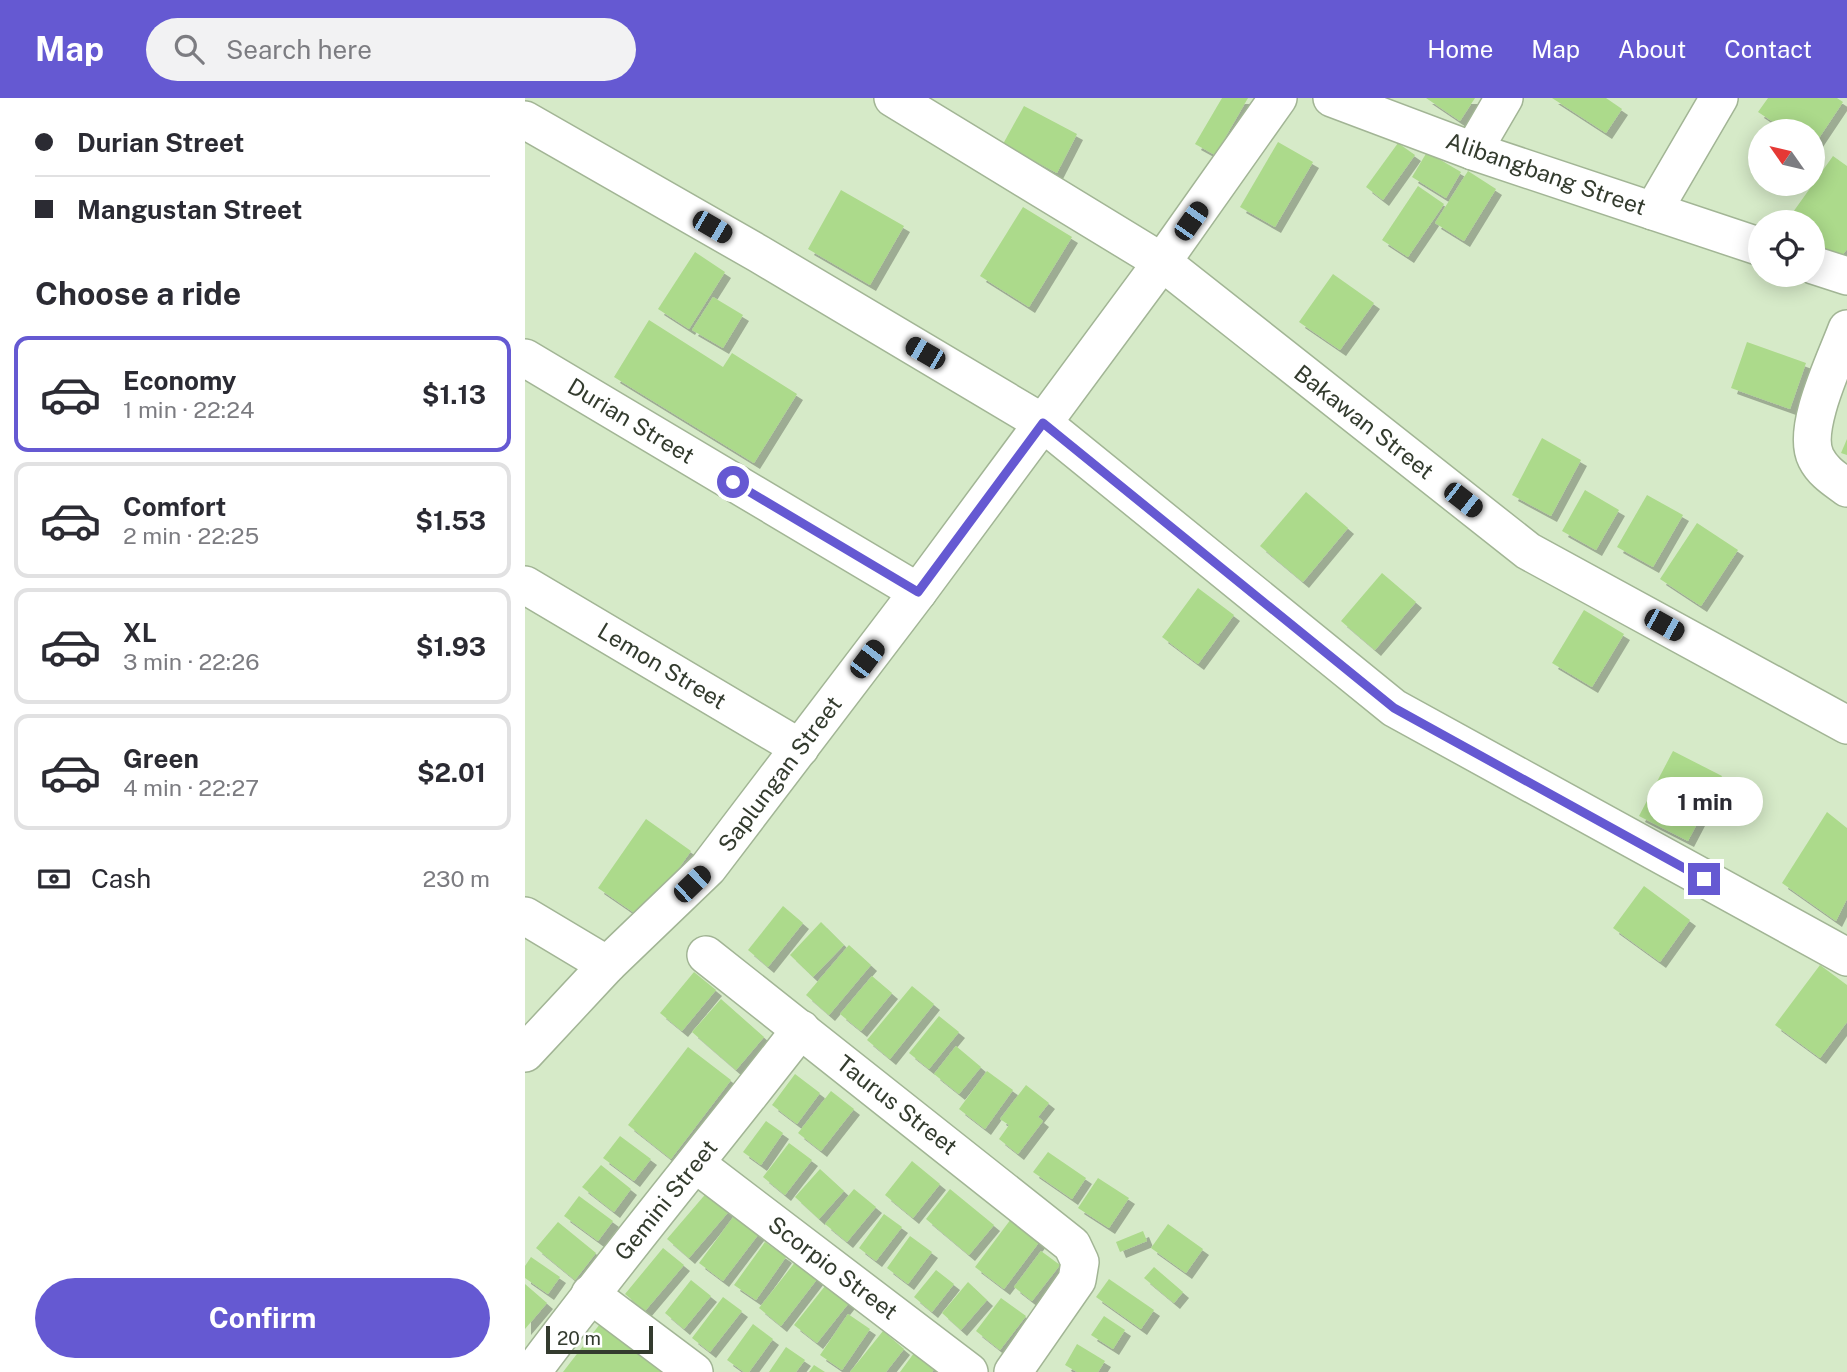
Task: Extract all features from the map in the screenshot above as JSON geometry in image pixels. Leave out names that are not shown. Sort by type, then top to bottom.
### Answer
[{"type":"street","name":"Bakawan Street","points":[[893,98],[1162,262],[1528,551],[1847,725]]},
{"type":"street","name":"Saplungan Street","points":[[525,1053],[607,965],[708,868],[918,592],[1162,262],[1278,98]]},
{"type":"street","name":"Alibangbang Street","points":[[1332,98],[1473,151],[1748,243]]},
{"type":"street","points":[[1473,151],[1504,98]]},
{"type":"street","points":[[1653,211],[1719,98]]},
{"type":"street","points":[[525,120],[759,254],[1043,423],[1394,708],[1847,957]]},
{"type":"street","points":[[1825,269],[1847,276]]},
{"type":"street","points":[[1847,329],[1817,409],[1813,432],[1815,456],[1826,474],[1847,488]]},
{"type":"street","name":"Durian Street","points":[[525,358],[918,592]]},
{"type":"street","name":"Lemon Street","points":[[525,585],[800,748]]},
{"type":"street","points":[[525,916],[607,965]]},
{"type":"street","name":"Taurus Street","points":[[706,955],[1072,1245],[1080,1262],[1077,1280],[1013,1372]]},
{"type":"street","name":"Gemini Street","points":[[532,1372],[590,1294],[801,1029]]},
{"type":"street","name":"Scorpio Street","points":[[696,1164],[969,1372]]},
{"type":"street","points":[[590,1294],[694,1372]]},
{"type":"building","points":[[1222,98],[1248,98],[1215,155],[1195,144]]},
{"type":"building","points":[[1426,98],[1475,98],[1460,121]]},
{"type":"building","points":[[1552,98],[1606,98],[1622,109],[1606,133]]},
{"type":"building","points":[[1768,98],[1837,98],[1843,102],[1825,129],[1825,119],[1769,119],[1758,112]]},
{"type":"building","points":[[1024,106],[1077,134],[1057,173],[1003,144]]},
{"type":"building","points":[[1278,142],[1313,162],[1275,227],[1240,207]]},
{"type":"building","points":[[1398,143],[1415,155],[1383,200],[1366,187]]},
{"type":"building","points":[[1427,152],[1461,172],[1446,198],[1412,177]]},
{"type":"building","points":[[1833,156],[1847,166],[1847,249],[1839,260],[1825,250],[1825,210],[1795,210],[1805,196],[1825,196],[1825,167]]},
{"type":"building","points":[[1468,171],[1496,189],[1464,241],[1435,223]]},
{"type":"building","points":[[1418,186],[1444,204],[1408,257],[1382,240]]},
{"type":"building","points":[[841,190],[904,226],[870,285],[808,249]]},
{"type":"building","points":[[1023,207],[1072,237],[1029,307],[980,276]]},
{"type":"building","points":[[695,252],[725,272],[689,329],[658,309]]},
{"type":"building","points":[[1333,274],[1374,303],[1340,350],[1299,322]]},
{"type":"building","points":[[713,297],[743,315],[723,348],[692,330]]},
{"type":"building","points":[[649,320],[723,367],[732,353],[797,394],[754,463],[614,377]]},
{"type":"building","points":[[1747,342],[1806,363],[1790,409],[1731,388]]},
{"type":"building","points":[[1542,438],[1581,460],[1551,516],[1512,495]]},
{"type":"building","points":[[1847,439],[1847,455],[1841,453]]},
{"type":"building","points":[[1585,490],[1619,510],[1596,550],[1562,531]]},
{"type":"building","points":[[1306,492],[1348,528],[1303,582],[1260,546]]},
{"type":"building","points":[[1647,495],[1683,515],[1653,567],[1617,547]]},
{"type":"building","points":[[1697,523],[1738,550],[1701,606],[1660,579]]},
{"type":"building","points":[[1382,573],[1416,602],[1375,650],[1341,621]]},
{"type":"building","points":[[1198,588],[1234,615],[1198,664],[1162,637]]},
{"type":"building","points":[[1584,610],[1624,634],[1592,687],[1552,663]]},
{"type":"building","points":[[1673,751],[1722,776],[1688,841],[1639,816]]},
{"type":"building","points":[[1827,812],[1847,828],[1847,899],[1836,921],[1782,883]]},
{"type":"building","points":[[646,819],[691,851],[643,919],[598,888]]},
{"type":"building","points":[[1644,886],[1690,920],[1660,962],[1613,928]]},
{"type":"building","points":[[783,906],[803,923],[768,967],[748,950]]},
{"type":"building","points":[[821,922],[844,945],[813,977],[790,955]]},
{"type":"building","points":[[849,945],[871,965],[829,1015],[806,995]]},
{"type":"building","points":[[1820,965],[1847,985],[1847,1022],[1820,1058],[1775,1025]]},
{"type":"building","points":[[694,972],[716,990],[682,1031],[660,1013]]},
{"type":"building","points":[[872,976],[892,993],[861,1031],[840,1014]]},
{"type":"building","points":[[912,986],[934,1004],[890,1059],[867,1040]]},
{"type":"building","points":[[721,999],[764,1037],[736,1070],[692,1032]]},
{"type":"building","points":[[939,1016],[959,1032],[929,1069],[909,1053]]},
{"type":"building","points":[[956,1046],[981,1067],[959,1094],[934,1074]]},
{"type":"building","points":[[688,1047],[731,1080],[671,1159],[628,1125]]},
{"type":"building","points":[[987,1071],[1013,1090],[985,1129],[959,1109]]},
{"type":"building","points":[[795,1074],[820,1093],[797,1124],[772,1105]]},
{"type":"building","points":[[1026,1085],[1049,1103],[1038,1117],[1043,1121],[1018,1154],[999,1139],[1009,1125],[1000,1119]]},
{"type":"building","points":[[831,1091],[854,1109],[821,1151],[798,1133]]},
{"type":"building","points":[[766,1121],[783,1133],[761,1165],[743,1152]]},
{"type":"building","points":[[620,1136],[651,1159],[634,1181],[603,1158]]},
{"type":"building","points":[[789,1143],[812,1160],[785,1195],[763,1177]]},
{"type":"building","points":[[1048,1152],[1086,1178],[1072,1199],[1033,1172]]},
{"type":"building","points":[[912,1161],[940,1184],[913,1218],[885,1195]]},
{"type":"building","points":[[601,1165],[631,1189],[614,1212],[582,1187]]},
{"type":"building","points":[[820,1169],[844,1191],[819,1219],[795,1197]]},
{"type":"building","points":[[1098,1178],[1129,1198],[1109,1228],[1078,1208]]},
{"type":"building","points":[[854,1189],[876,1207],[847,1242],[825,1224]]},
{"type":"building","points":[[950,1189],[994,1225],[969,1255],[926,1219]]},
{"type":"building","points":[[709,1190],[731,1209],[689,1258],[667,1239]]},
{"type":"building","points":[[579,1196],[613,1221],[598,1241],[564,1216]]},
{"type":"building","points":[[737,1212],[761,1231],[723,1281],[699,1263]]},
{"type":"building","points":[[884,1214],[902,1227],[876,1261],[859,1248]]},
{"type":"building","points":[[1011,1219],[1040,1241],[1004,1289],[975,1267]]},
{"type":"building","points":[[558,1222],[596,1253],[575,1280],[536,1248]]},
{"type":"building","points":[[1168,1224],[1203,1249],[1186,1273],[1151,1248]]},
{"type":"building","points":[[1143,1231],[1147,1241],[1120,1252],[1116,1242]]},
{"type":"building","points":[[910,1236],[932,1252],[908,1284],[887,1268]]},
{"type":"building","points":[[765,1242],[786,1257],[756,1300],[734,1285]]},
{"type":"building","points":[[663,1248],[684,1265],[645,1311],[625,1294]]},
{"type":"building","points":[[1041,1251],[1060,1265],[1032,1301],[1014,1287]]},
{"type":"building","points":[[531,1257],[560,1277],[548,1294],[525,1278],[525,1266]]},
{"type":"building","points":[[796,1261],[818,1278],[781,1326],[759,1308]]},
{"type":"building","points":[[1154,1267],[1183,1292],[1174,1303],[1144,1278]]},
{"type":"building","points":[[936,1270],[954,1284],[932,1312],[914,1297]]},
{"type":"building","points":[[1109,1279],[1154,1310],[1141,1329],[1096,1297]]},
{"type":"building","points":[[691,1280],[711,1296],[684,1329],[665,1313]]},
{"type":"building","points":[[829,1281],[852,1299],[817,1343],[794,1325]]},
{"type":"building","points":[[968,1282],[987,1300],[961,1330],[942,1313]]},
{"type":"building","points":[[525,1284],[547,1303],[525,1329]]},
{"type":"building","points":[[723,1297],[742,1311],[710,1352],[692,1338]]},
{"type":"building","points":[[1001,1298],[1026,1316],[1000,1350],[976,1331]]},
{"type":"building","points":[[848,1314],[870,1329],[842,1370],[820,1355]]},
{"type":"building","points":[[1104,1316],[1125,1330],[1113,1349],[1091,1335]]},
{"type":"building","points":[[603,1320],[670,1372],[563,1372]]},
{"type":"building","points":[[753,1324],[773,1339],[749,1372],[744,1372],[727,1360]]},
{"type":"building","points":[[883,1331],[904,1349],[886,1372],[850,1372]]},
{"type":"building","points":[[1077,1344],[1105,1361],[1098,1372],[1077,1372],[1065,1365]]},
{"type":"building","points":[[786,1347],[805,1360],[796,1372],[769,1372]]},
{"type":"building","points":[[917,1349],[937,1364],[932,1372],[900,1372]]},
{"type":"building","points":[[814,1365],[825,1372],[809,1372]]},
{"type":"route","points":[[733,482],[918,592],[1043,423],[1394,708],[1704,879]]}]
